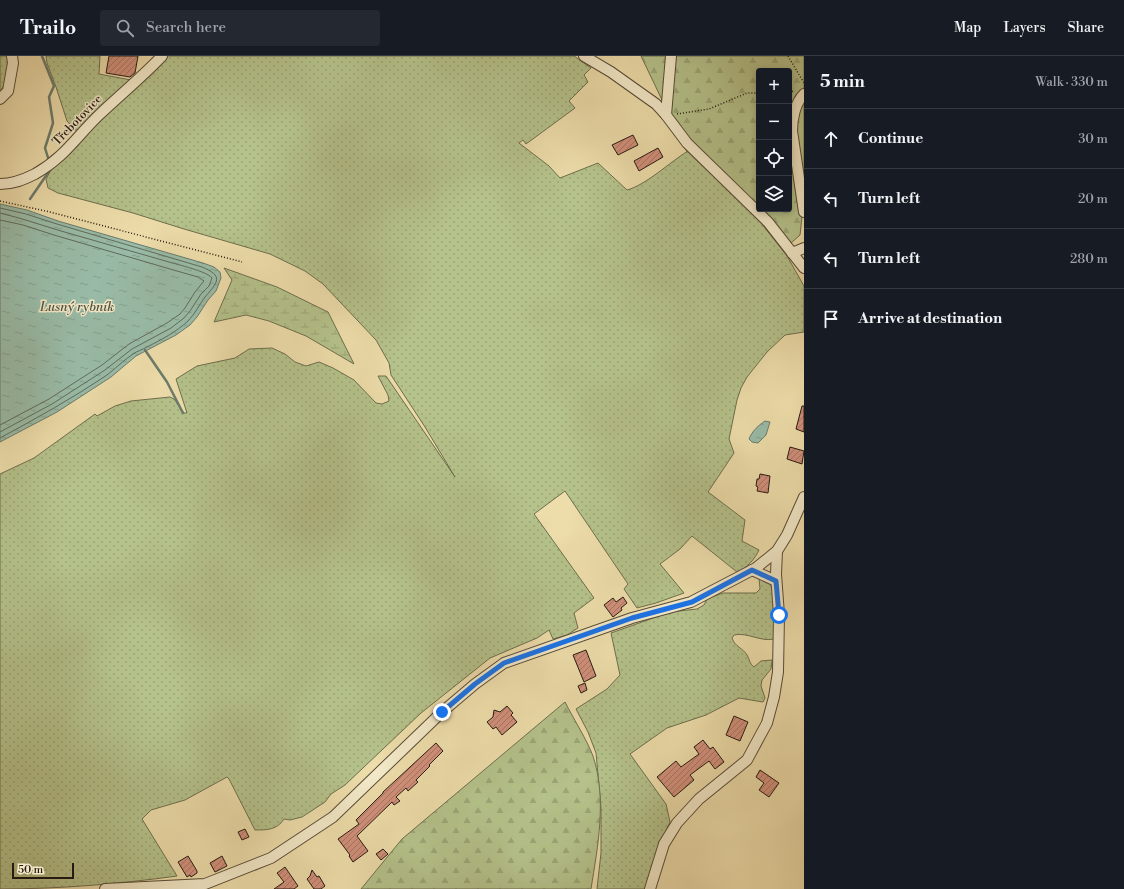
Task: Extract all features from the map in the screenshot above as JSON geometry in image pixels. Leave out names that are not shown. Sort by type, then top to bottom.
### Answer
[{"type":"street","points":[[0,98],[8,91],[13,63],[12,56]]},
{"type":"street","name":"Třebotovice","points":[[0,184],[22,181],[54,162],[72,146],[89,124],[162,56]]},
{"type":"street","points":[[584,56],[611,72],[656,104],[687,144],[768,222],[804,268]]},
{"type":"street","points":[[666,115],[671,56]]},
{"type":"street","points":[[804,94],[799,99],[792,122],[792,131],[804,212]]},
{"type":"street","points":[[792,253],[804,248]]},
{"type":"street","points":[[105,889],[205,884],[271,858],[333,817],[442,712],[475,684],[504,663],[632,618],[692,602],[752,570],[777,551],[787,535],[804,497]]},
{"type":"street","points":[[650,889],[664,844],[677,823],[699,799],[747,760],[767,723],[774,697],[778,672],[779,615],[776,581],[777,551]]},
{"type":"street","points":[[752,570],[776,581]]},
{"type":"path","points":[[788,56],[804,83]]},
{"type":"path","points":[[666,115],[709,110],[747,93],[756,92]]},
{"type":"path","points":[[0,201],[50,212],[242,262]]},
{"type":"green space","points":[[0,56],[8,56],[8,75],[0,92]]},
{"type":"green space","points":[[46,56],[100,56],[99,74],[131,80],[80,130],[75,130],[67,121],[47,63]]},
{"type":"green space","points":[[166,56],[574,56],[591,68],[584,75],[588,82],[569,101],[575,108],[526,144],[523,140],[519,143],[549,166],[560,178],[598,163],[627,190],[650,178],[688,151],[761,223],[787,256],[804,286],[804,332],[785,335],[767,352],[747,377],[737,400],[729,439],[734,453],[708,492],[745,520],[742,541],[759,550],[747,566],[737,572],[692,536],[680,549],[660,564],[684,593],[637,608],[624,589],[628,584],[565,491],[534,514],[594,598],[574,613],[578,628],[567,635],[553,639],[549,630],[537,638],[490,658],[421,713],[345,785],[331,794],[325,802],[302,817],[290,820],[284,819],[281,823],[271,829],[255,830],[227,777],[185,800],[151,810],[142,819],[177,876],[89,886],[0,889],[0,474],[34,458],[95,414],[97,416],[115,406],[131,401],[170,397],[174,399],[184,413],[187,413],[176,379],[197,366],[235,358],[249,349],[272,348],[285,354],[295,362],[306,366],[319,362],[333,368],[354,380],[376,403],[382,404],[389,401],[388,395],[378,376],[386,376],[455,477],[391,375],[389,363],[376,340],[323,284],[305,271],[270,254],[133,213],[58,193],[48,188],[46,179],[51,170],[104,113]]},
{"type":"green space","points":[[641,56],[804,56],[804,198],[800,235],[790,244],[732,194],[688,152]]},
{"type":"green space","points":[[224,268],[277,287],[328,312],[354,364],[306,336],[269,321],[246,315],[214,322],[232,280]]},
{"type":"green space","points":[[759,578],[770,583],[774,590],[776,604],[774,639],[769,640],[739,634],[734,635],[732,638],[733,641],[745,653],[750,663],[754,667],[761,661],[772,660],[771,669],[762,680],[761,686],[765,698],[763,702],[739,698],[706,715],[667,728],[630,754],[666,804],[670,822],[661,841],[646,889],[597,889],[601,853],[601,808],[596,753],[588,732],[576,709],[607,689],[620,675],[611,633],[670,612],[697,609],[704,605],[707,599],[723,593],[756,593],[760,589]]},
{"type":"green space","points":[[565,702],[584,736],[593,756],[600,789],[600,822],[591,889],[361,889],[402,839]]},
{"type":"water","name":"Lusný rybník","points":[[0,204],[27,210],[58,221],[203,263],[214,267],[220,272],[221,278],[216,291],[190,325],[176,335],[136,356],[111,377],[57,412],[0,442]]},
{"type":"water","points":[[765,421],[770,422],[766,435],[758,443],[752,442],[749,439],[752,433]]},
{"type":"building","points":[[109,56],[138,56],[135,73],[130,77],[106,73]]},
{"type":"building","points":[[633,135],[638,145],[618,155],[612,145]]},
{"type":"building","points":[[658,148],[663,157],[639,171],[634,161]]},
{"type":"building","points":[[802,406],[804,406],[804,432],[796,429]]},
{"type":"building","points":[[790,447],[804,451],[802,464],[787,459]]},
{"type":"building","points":[[760,474],[770,476],[768,493],[757,491],[757,479],[759,479]]},
{"type":"building","points":[[623,597],[627,603],[621,608],[622,610],[613,617],[604,605],[613,598],[616,602]]},
{"type":"building","points":[[586,650],[596,676],[584,682],[573,655]]},
{"type":"building","points":[[585,683],[587,690],[581,693],[578,686]]},
{"type":"building","points":[[507,706],[513,713],[511,715],[517,722],[502,735],[496,727],[493,729],[487,722],[493,717],[494,710],[500,712]]},
{"type":"building","points":[[734,716],[748,722],[740,741],[726,735]]},
{"type":"building","points":[[703,740],[710,749],[713,747],[724,762],[715,769],[709,761],[690,775],[694,780],[674,797],[657,777],[676,761],[681,767],[699,754],[694,747]]},
{"type":"building","points":[[436,743],[443,751],[416,780],[418,782],[408,791],[406,788],[396,797],[400,801],[394,805],[392,802],[357,836],[368,851],[353,862],[349,856],[350,855],[338,839],[359,824],[356,820],[383,792]]},
{"type":"building","points":[[760,770],[779,783],[769,797],[759,790],[764,783],[756,777]]},
{"type":"building","points":[[245,829],[249,837],[242,840],[238,832]]},
{"type":"building","points":[[383,849],[388,854],[381,860],[376,854]]},
{"type":"building","points":[[188,856],[197,871],[197,873],[191,877],[190,875],[187,877],[178,862]]},
{"type":"building","points":[[222,856],[227,866],[215,872],[210,863]]},
{"type":"building","points":[[285,867],[298,886],[294,889],[274,889],[284,882],[277,873]]},
{"type":"building","points":[[312,870],[317,877],[319,876],[325,886],[321,889],[314,889],[307,879]]},
{"type":"waterway","points":[[42,56],[54,86],[49,97],[53,123],[45,148],[49,161]]},
{"type":"waterway","points":[[30,199],[50,170]]},
{"type":"waterway","points":[[145,350],[167,382],[183,413]]},
{"type":"route","points":[[442,712],[475,684],[504,663],[632,618],[692,602],[752,570],[776,581],[779,615]]}]
